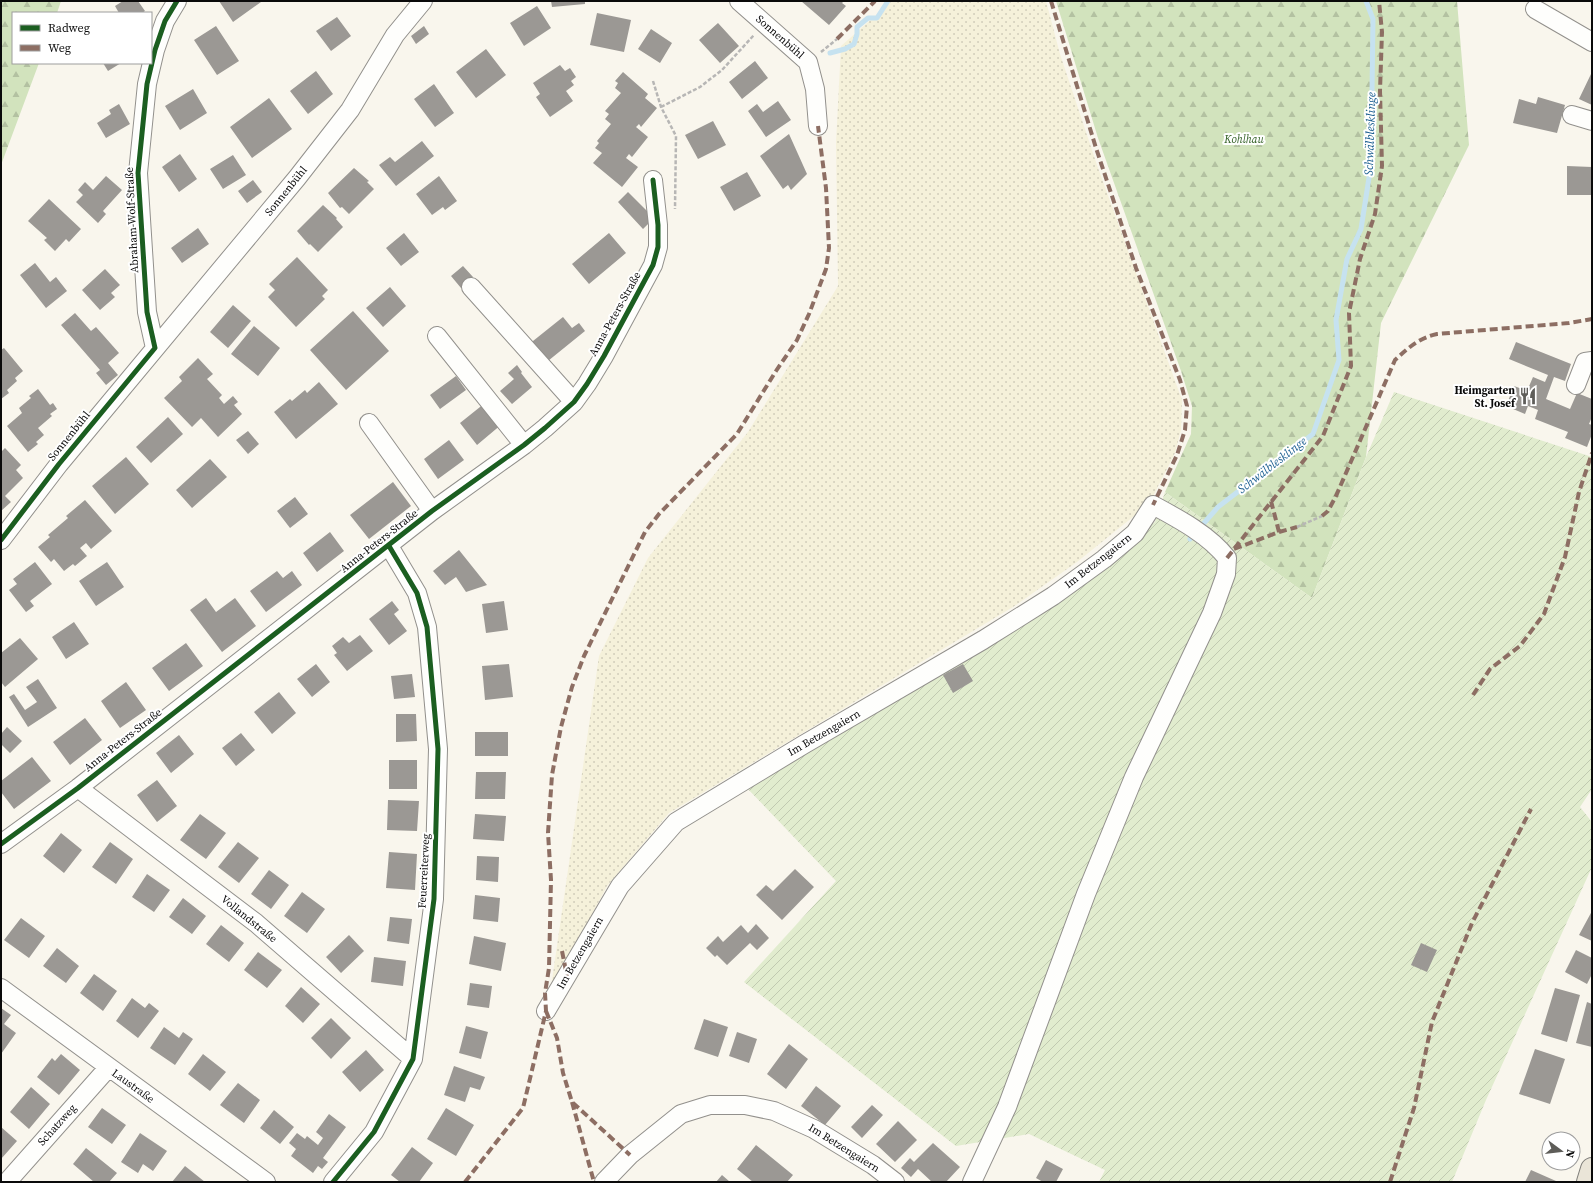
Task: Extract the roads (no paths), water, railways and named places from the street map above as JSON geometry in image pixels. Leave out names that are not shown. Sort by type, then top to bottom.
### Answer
[{"type":"main road","points":[[1588,1182],[1592,1169]]},
{"type":"street","name":"Abraham-Wolf-Straße","points":[[152,63],[164,21],[177,1]]},
{"type":"street","name":"Sonnenbühl","points":[[1,540],[59,464],[297,178],[350,110],[395,35],[423,1]]},
{"type":"street","name":"Sonnenbühl","points":[[739,1],[808,62],[815,89],[818,126]]},
{"type":"street","points":[[1535,9],[1592,42]]},
{"type":"street","name":"Abraham-Wolf-Straße","points":[[152,64],[147,84],[138,173],[147,312],[155,348]]},
{"type":"street","points":[[1572,115],[1592,121]]},
{"type":"street","name":"Anna-Peters-Straße","points":[[1,844],[78,788],[432,511],[524,445],[574,402],[604,356],[653,265],[658,247],[658,225],[653,180]]},
{"type":"street","points":[[471,287],[574,402]]},
{"type":"street","points":[[437,336],[524,445]]},
{"type":"street","points":[[1576,385],[1585,362],[1592,361]]},
{"type":"street","points":[[369,423],[432,511]]},
{"type":"street","name":"Im Betzengaiern","points":[[546,1011],[620,886],[676,822],[803,745],[983,640],[1053,596],[1104,559],[1135,533],[1153,505],[1188,526],[1220,549],[1227,558],[1226,574],[1214,606],[1134,777],[1086,894],[1007,1107],[972,1182]]},
{"type":"street","name":"Feuerreiterweg","points":[[333,1182],[374,1132],[413,1059],[434,899],[438,749],[427,627],[417,593],[389,546]]},
{"type":"street","name":"Vollandstraße","points":[[78,788],[256,923],[413,1059]]},
{"type":"street","name":"Laustraße","points":[[1,988],[108,1068],[266,1182]]},
{"type":"street","name":"Schatzweg","points":[[7,1182],[108,1068]]},
{"type":"street","name":"Im Betzengaiern","points":[[604,1182],[630,1155],[681,1114],[710,1105],[745,1105],[774,1111],[814,1129],[873,1166],[895,1182]]},
{"type":"waterway","points":[[830,53],[845,49],[854,44],[857,34],[857,27],[868,18],[877,18],[888,1]]},
{"type":"waterway","name":"Schwälblesklinge","points":[[1190,539],[1218,507],[1313,434],[1339,360],[1336,320],[1347,259],[1361,229],[1371,165],[1373,19],[1366,1]]},
{"type":"place","name":"Heimgarten St. Josef","points":[[1528,396]]},
{"type":"park label","name":"Kohlhau","points":[[1244,139]]}]
